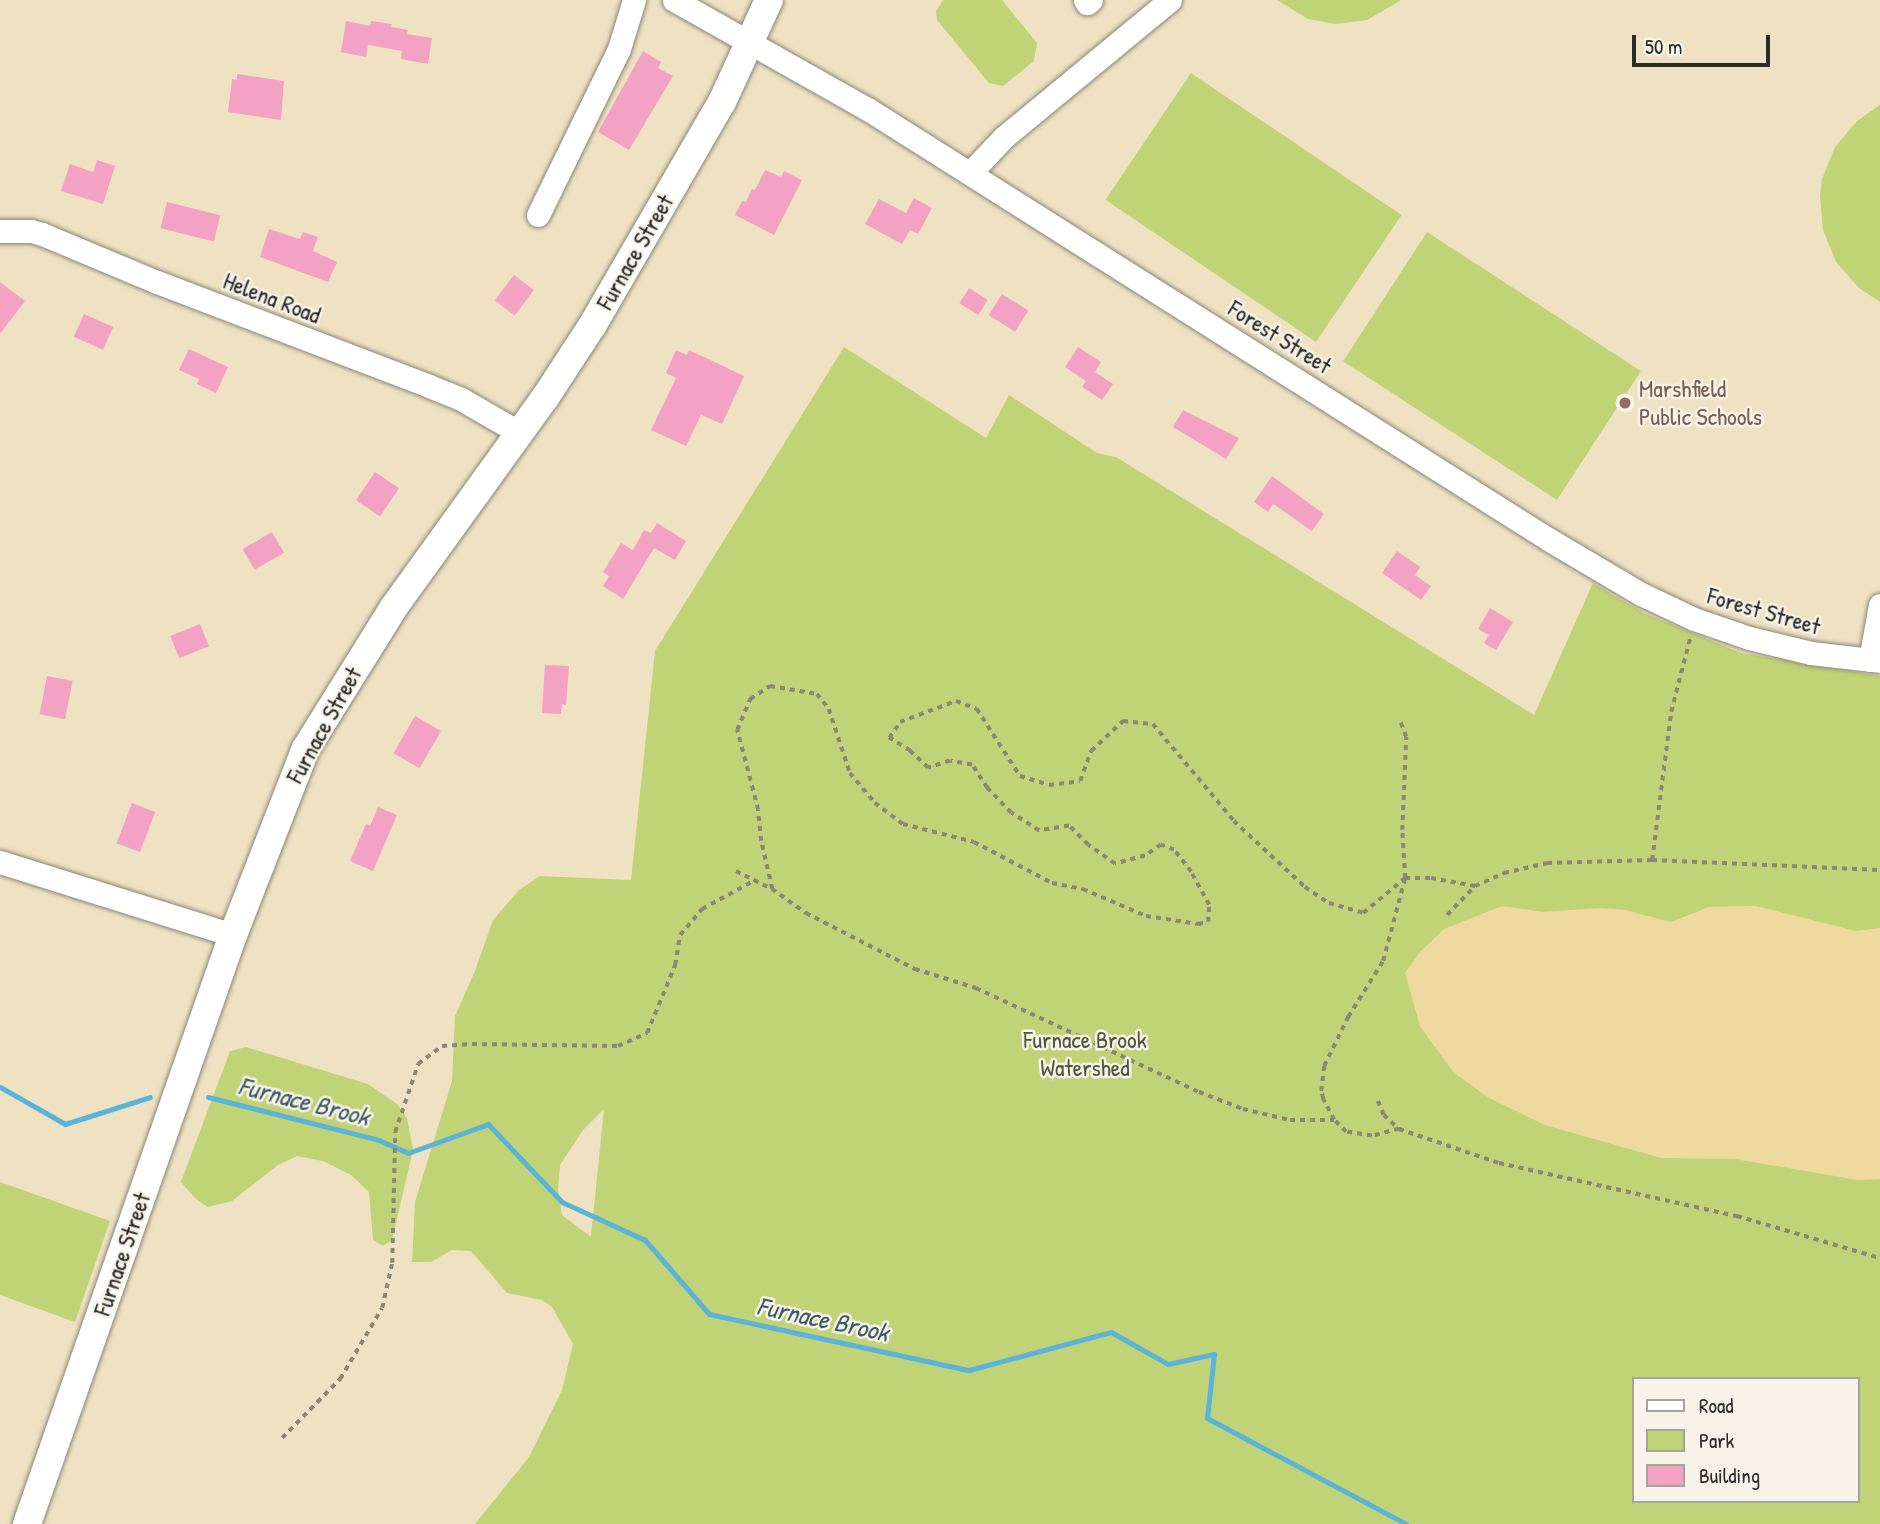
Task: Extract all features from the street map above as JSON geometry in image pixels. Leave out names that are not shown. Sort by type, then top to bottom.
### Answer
[{"type":"main road","name":"Furnace Street","points":[[27,1524],[233,936],[291,781],[321,722],[415,578],[520,433],[614,291],[722,102],[752,42],[769,0]]},
{"type":"street","points":[[538,215],[619,49],[634,0]]},
{"type":"street","name":"Forest Street","points":[[674,0],[752,42],[970,173],[1582,560],[1694,619],[1776,646],[1875,660]]},
{"type":"street","points":[[1085,0],[1087,3],[1091,0]]},
{"type":"street","points":[[970,173],[1004,137],[1170,0]]},
{"type":"street","name":"Helena Road","points":[[0,231],[31,231],[42,234],[157,282],[429,386],[461,400],[520,433]]},
{"type":"street","points":[[1875,660],[1880,605]]},
{"type":"street","points":[[0,862],[233,936]]},
{"type":"path","points":[[1652,860],[1671,712],[1694,619]]},
{"type":"path","points":[[772,889],[761,841],[758,810],[737,730],[750,699],[770,686],[817,694],[829,709],[850,773],[875,803],[903,824],[974,842],[1052,883],[1083,889],[1146,916],[1198,925],[1208,922],[1209,905],[1191,872],[1174,850],[1161,845],[1145,856],[1115,864],[1088,845],[1069,826],[1039,831],[1011,813],[987,788],[972,765],[950,761],[928,768],[910,751],[888,738],[900,722],[956,701],[977,709],[1020,776],[1049,785],[1080,781],[1091,751],[1123,721],[1153,724],[1234,821],[1306,887],[1329,903],[1363,914],[1405,878],[1431,878],[1475,886]]},
{"type":"path","points":[[1399,1129],[1372,1136],[1346,1132],[1334,1120],[1321,1091],[1324,1066],[1348,1017],[1383,961],[1405,878],[1402,830],[1406,737],[1400,721]]},
{"type":"path","points":[[1447,915],[1475,886],[1504,873],[1547,863],[1652,860],[1880,870]]},
{"type":"path","points":[[736,872],[772,889],[807,913],[915,969],[976,988],[1199,1092],[1243,1109],[1290,1120],[1334,1120]]},
{"type":"path","points":[[282,1438],[340,1379],[382,1308],[392,1263],[396,1132],[418,1064],[442,1046],[618,1046],[647,1033],[675,965],[680,935],[702,909],[755,880]]},
{"type":"path","points":[[1378,1101],[1384,1115],[1399,1129],[1499,1163],[1737,1216],[1880,1258]]},
{"type":"green space","points":[[943,0],[1002,0],[1037,43],[1034,61],[1003,86],[989,83],[937,20],[936,11]]},
{"type":"green space","points":[[1277,0],[1401,0],[1367,20],[1335,24],[1308,19]]},
{"type":"green space","points":[[1191,73],[1402,215],[1316,342],[1105,200]]},
{"type":"green space","points":[[1880,105],[1880,302],[1859,288],[1836,262],[1823,230],[1820,196],[1822,179],[1835,147],[1857,121]]},
{"type":"green space","points":[[1427,232],[1641,371],[1557,500],[1343,361]]},
{"type":"green space","name":"Furnace Brook Watershed","points":[[844,347],[986,438],[1009,395],[1097,453],[1116,457],[1534,715],[1593,583],[1644,613],[1741,653],[1880,676],[1880,1524],[475,1524],[529,1457],[562,1390],[573,1344],[552,1307],[542,1300],[507,1293],[471,1251],[452,1250],[431,1262],[412,1262],[415,1202],[452,1081],[455,1016],[493,920],[519,890],[540,876],[631,880],[655,651]],"holes":[[[604,1109],[591,1236],[562,1215],[558,1189],[560,1165],[583,1130]]]},
{"type":"green space","points":[[246,1047],[368,1084],[397,1104],[407,1118],[413,1150],[392,1240],[383,1246],[373,1240],[369,1192],[351,1175],[323,1161],[297,1156],[278,1165],[232,1201],[208,1207],[196,1199],[181,1182],[230,1051]]},
{"type":"green space","points":[[0,1182],[110,1221],[75,1322],[0,1295]]},
{"type":"sand","points":[[1502,906],[1543,912],[1600,908],[1625,910],[1671,922],[1709,907],[1756,906],[1856,931],[1880,928],[1880,1179],[1858,1180],[1735,1159],[1661,1158],[1545,1125],[1489,1098],[1453,1072],[1420,1026],[1405,973],[1420,952],[1444,929]]},
{"type":"building","points":[[346,21],[370,26],[371,21],[392,24],[391,27],[408,30],[407,34],[432,38],[428,64],[401,59],[402,51],[368,45],[366,57],[341,52]]},
{"type":"building","points":[[643,51],[661,62],[658,68],[673,76],[629,150],[598,132]]},
{"type":"building","points":[[237,74],[284,81],[281,120],[228,112],[232,79],[237,80]]},
{"type":"building","points":[[97,160],[115,166],[103,204],[61,191],[70,164],[93,172]]},
{"type":"building","points":[[765,170],[781,177],[784,171],[802,180],[774,235],[735,215],[742,201],[746,202],[752,189],[755,190]]},
{"type":"building","points":[[914,198],[932,208],[918,234],[910,230],[902,244],[865,224],[879,199],[906,213]]},
{"type":"building","points":[[167,202],[220,215],[214,242],[160,228]]},
{"type":"building","points":[[269,229],[300,239],[303,232],[318,237],[313,251],[337,262],[328,282],[260,257]]},
{"type":"building","points":[[514,275],[534,290],[515,316],[495,301]]},
{"type":"building","points":[[0,282],[25,301],[0,334]]},
{"type":"building","points":[[969,288],[988,300],[978,315],[959,303]]},
{"type":"building","points":[[1002,294],[1028,310],[1015,332],[989,315]]},
{"type":"building","points":[[84,314],[113,327],[103,350],[74,337]]},
{"type":"building","points":[[1078,347],[1101,362],[1095,372],[1113,384],[1102,400],[1082,387],[1086,381],[1065,367]]},
{"type":"building","points":[[189,349],[228,367],[216,393],[197,384],[199,379],[179,370]]},
{"type":"building","points":[[676,350],[687,355],[689,350],[744,376],[722,424],[701,415],[686,446],[651,430],[676,378],[666,373]]},
{"type":"building","points":[[1183,410],[1239,438],[1226,459],[1173,427]]},
{"type":"building","points":[[375,472],[399,488],[380,516],[356,500]]},
{"type":"building","points":[[1272,476],[1324,514],[1312,531],[1273,504],[1268,512],[1254,502]]},
{"type":"building","points":[[657,523],[686,541],[675,560],[654,548],[623,599],[603,586],[609,576],[603,572],[621,543],[633,550],[644,530],[651,533]]},
{"type":"building","points":[[272,532],[284,553],[255,570],[243,549]]},
{"type":"building","points":[[1397,551],[1420,567],[1415,575],[1431,586],[1421,600],[1382,573]]},
{"type":"building","points":[[1490,608],[1513,622],[1496,650],[1484,643],[1489,635],[1478,629]]},
{"type":"building","points":[[200,624],[209,646],[179,658],[170,636]]},
{"type":"building","points":[[545,665],[569,666],[566,705],[562,704],[561,714],[542,713]]},
{"type":"building","points":[[47,676],[73,681],[65,719],[40,714]]},
{"type":"building","points":[[415,716],[441,731],[419,768],[394,753]]},
{"type":"building","points":[[132,803],[155,812],[140,852],[117,843]]},
{"type":"building","points":[[378,807],[397,815],[373,871],[350,861],[366,824],[370,826]]},
{"type":"waterway","name":"Furnace Brook","points":[[0,1087],[65,1124],[150,1097]]},
{"type":"waterway","name":"Furnace Brook","points":[[208,1097],[379,1140],[408,1153],[488,1124],[562,1202],[645,1240],[709,1314],[969,1370],[1111,1332],[1168,1364],[1214,1354],[1207,1418],[1406,1524]]},
{"type":"place","name":"Marshfield Public Schools","points":[[1625,403]]}]
